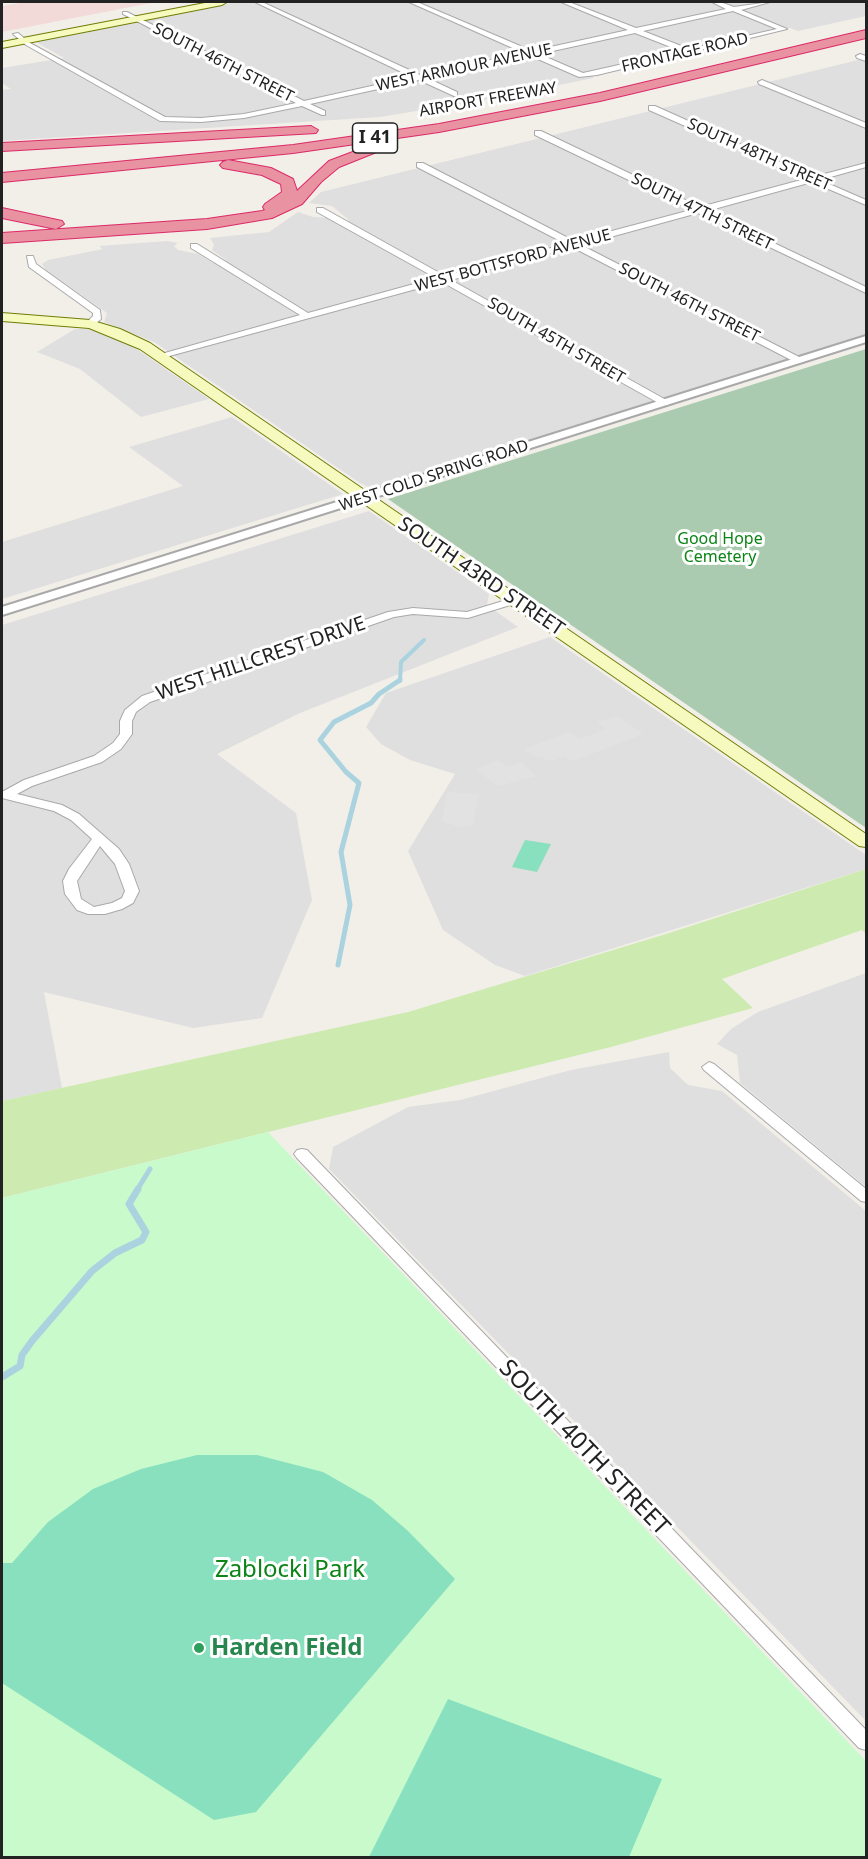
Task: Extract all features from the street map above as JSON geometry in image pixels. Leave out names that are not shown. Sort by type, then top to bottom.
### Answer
[{"type":"highway","name":"AIRPORT FREEWAY","points":[[4,175],[346,132],[464,114],[552,97],[867,24]]},
{"type":"highway","name":"AIRPORT FREEWAY","points":[[4,175],[281,150],[440,128],[567,104],[867,33]]},
{"type":"highway","points":[[2,238],[219,223],[266,215],[297,201],[325,171],[358,153],[398,142],[615,99],[732,70],[735,65]]},
{"type":"highway","points":[[2,147],[337,128],[421,117],[525,99],[552,97]]},
{"type":"highway","points":[[2,213],[42,222],[73,225],[207,219],[244,214],[269,207],[287,197],[291,189],[288,182],[273,173],[256,168],[222,164],[4,175]]},
{"type":"highway","points":[[2,251],[38,240],[113,231]]},
{"type":"main road","points":[[2,45],[20,37],[182,2]]},
{"type":"main road","points":[[2,37],[20,37],[222,2]]},
{"type":"main road","name":"SOUTH 43RD STREET","points":[[2,317],[90,324],[136,341],[867,842]]},
{"type":"street","points":[[258,2],[453,94]]},
{"type":"street","points":[[411,2],[529,54]]},
{"type":"street","points":[[564,2],[689,52]]},
{"type":"street","points":[[714,2],[733,9]]},
{"type":"street","name":"WEST ARMOUR AVENUE","points":[[20,37],[159,117],[178,120],[233,118],[767,2]]},
{"type":"street","name":"FRONTAGE ROAD","points":[[529,54],[577,74],[585,75],[784,29],[733,9]]},
{"type":"street","name":"SOUTH 46TH STREET","points":[[125,13],[321,113]]},
{"type":"street","points":[[762,82],[867,126]]},
{"type":"street","name":"SOUTH 48TH STREET","points":[[652,108],[867,203]]},
{"type":"street","name":"SOUTH 47TH STREET","points":[[538,133],[867,290]]},
{"type":"street","name":"SOUTH 46TH STREET","points":[[420,165],[798,360]]},
{"type":"street","name":"WEST BOTTSFORD AVENUE","points":[[159,356],[867,165]]},
{"type":"street","name":"SOUTH 45TH STREET","points":[[320,210],[665,403]]},
{"type":"street","points":[[195,246],[307,316]]},
{"type":"street","points":[[30,258],[32,266],[97,312],[98,317],[90,324]]},
{"type":"street","name":"WEST COLD SPRING ROAD","points":[[2,611],[867,339]]},
{"type":"street","name":"WEST HILLCREST DRIVE","points":[[4,795],[28,783],[98,759],[117,746],[126,734],[126,721],[131,711],[146,699],[392,614],[413,611],[468,615],[516,600]]},
{"type":"street","points":[[4,795],[58,808],[75,817],[99,838],[114,852],[122,864],[132,891],[128,900],[117,906],[93,910],[82,907],[76,901],[72,894],[70,881],[99,838]]},
{"type":"street","points":[[709,1067],[867,1197]]},
{"type":"street","name":"SOUTH 40TH STREET","points":[[302,1154],[867,1743]]},
{"type":"shaded area","points":[[26,2],[156,2],[2,32],[2,6]]},
{"type":"shaded area","points":[[237,2],[864,2],[866,3],[866,16],[798,31],[790,28],[593,72],[593,78],[501,97],[380,117],[2,141],[2,90],[11,89],[2,83],[2,68],[64,58],[36,42],[38,40]]},
{"type":"shaded area","points":[[866,58],[866,335],[380,487],[371,488],[360,483],[154,342],[104,322],[107,313],[46,270],[42,264],[48,260],[103,249],[99,246],[167,241],[178,243],[174,246],[178,250],[198,254],[213,263],[226,260],[212,250],[214,245],[210,238],[269,232],[298,212],[313,217],[331,218],[338,223],[349,220],[332,206],[309,203],[321,192]]},
{"type":"shaded area","points":[[75,329],[89,329],[110,335],[131,345],[209,399],[141,417],[80,369],[37,352]]},
{"type":"shaded area","points":[[232,417],[343,494],[2,599],[2,542],[183,486],[129,447]]},
{"type":"shaded area","points":[[369,511],[489,594],[487,605],[518,627],[300,713],[217,754],[296,813],[312,900],[262,1018],[193,1028],[44,992],[62,1088],[2,1101],[2,625]]},
{"type":"shaded area","points":[[550,637],[866,855],[866,869],[525,976],[495,965],[443,930],[408,851],[455,774],[410,760],[381,744],[366,727],[386,693]]},
{"type":"shaded area","points":[[618,716],[643,734],[573,761],[564,756],[553,761],[534,756],[524,749],[570,732],[580,739],[606,729],[596,722]]},
{"type":"shaded area","points":[[498,760],[507,767],[521,762],[537,776],[498,786],[476,770]]},
{"type":"shaded area","points":[[447,792],[479,794],[473,826],[459,827],[442,821]]},
{"type":"shaded area","points":[[866,973],[866,1187],[740,1083],[737,1055],[717,1044],[731,1029],[758,1012]]},
{"type":"shaded area","points":[[669,1052],[670,1068],[688,1085],[722,1091],[866,1211],[866,1721],[329,1169],[333,1147],[408,1107],[460,1100],[571,1070]]},
{"type":"green space","name":"Good Hope Cemetery","points":[[866,349],[866,828],[388,499]]},
{"type":"green space","points":[[525,840],[551,844],[537,872],[512,867]]},
{"type":"green space","points":[[866,869],[866,934],[862,930],[722,979],[753,1008],[611,1047],[2,1198],[2,1101],[408,1012],[666,934]]},
{"type":"green space","name":"Zablocki Park","points":[[268,1132],[866,1761],[866,1857],[2,1857],[2,1198]]},
{"type":"green space","name":"Harden Field","points":[[197,1455],[257,1455],[323,1472],[372,1500],[408,1531],[455,1579],[256,1812],[214,1820],[2,1683],[2,1563],[12,1563],[48,1522],[93,1489],[141,1469]]},
{"type":"green space","points":[[448,1699],[662,1779],[629,1857],[369,1857]]},
{"type":"waterway","points":[[400,681],[401,662],[424,640]]},
{"type":"waterway","points":[[338,965],[350,905],[341,852],[359,783],[346,772],[320,740],[334,722],[371,703],[379,694],[400,680]]},
{"type":"waterway","points":[[137,1190],[150,1169]]},
{"type":"waterway","points":[[2,1377],[20,1366],[22,1355],[32,1341],[92,1271],[115,1253],[142,1240],[146,1232],[129,1204],[138,1189]]},
{"type":"place","name":"Harden Field","points":[[199,1648]]}]
